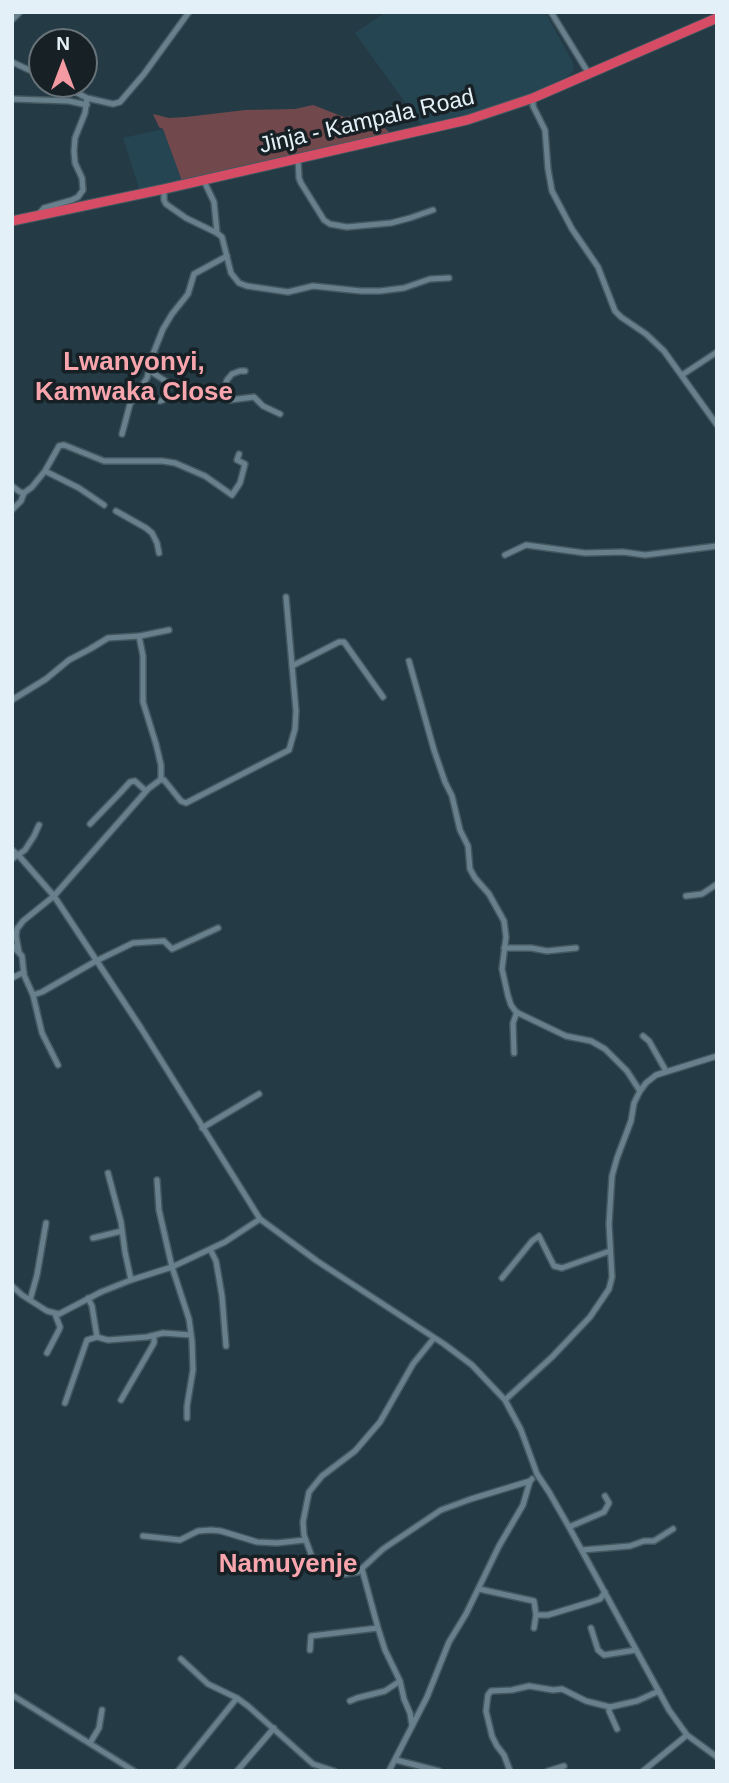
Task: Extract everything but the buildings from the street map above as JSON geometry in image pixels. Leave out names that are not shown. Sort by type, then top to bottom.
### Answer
[{"type":"highway","name":"Jinja - Kampala Road","points":[[12,221],[467,120],[533,98],[717,18]]},
{"type":"street","points":[[12,20],[20,12]]},
{"type":"street","points":[[12,99],[113,104],[120,102],[190,12]]},
{"type":"street","points":[[551,12],[589,74]]},
{"type":"street","points":[[12,62],[28,69]]},
{"type":"street","points":[[82,98],[87,101]]},
{"type":"street","points":[[533,98],[533,106],[545,130],[552,191],[572,229],[598,267],[615,311],[654,341],[682,374],[717,425]]},
{"type":"street","points":[[38,215],[44,208],[78,197],[83,190],[74,151],[75,138],[87,101]]},
{"type":"street","points":[[298,158],[301,183],[324,220],[330,224],[347,227],[369,226],[391,223],[433,210]]},
{"type":"street","points":[[203,180],[214,202],[217,233]]},
{"type":"street","points":[[164,189],[166,204],[222,237],[231,273],[239,283],[247,286],[280,291],[313,286],[380,291],[404,288],[430,279],[449,278]]},
{"type":"street","points":[[122,434],[130,404],[150,371],[153,354],[163,329],[188,294],[194,274],[227,256]]},
{"type":"street","points":[[682,374],[717,352]]},
{"type":"street","points":[[150,371],[170,384],[230,400],[254,397],[263,406],[280,414]]},
{"type":"street","points":[[222,396],[232,374],[245,371]]},
{"type":"street","points":[[160,401],[170,384]]},
{"type":"street","points":[[12,510],[45,471],[60,446],[64,445],[104,461],[175,463],[205,476],[232,495],[240,483],[245,464],[237,460],[239,454]]},
{"type":"street","points":[[45,471],[79,488],[104,505]]},
{"type":"street","points":[[12,486],[24,493]]},
{"type":"street","points":[[116,512],[152,533],[159,553]]},
{"type":"street","points":[[505,555],[526,545],[584,553],[623,552],[645,555],[717,546]]},
{"type":"street","points":[[161,779],[181,802],[186,803],[289,750],[296,720],[286,597]]},
{"type":"street","points":[[12,700],[103,640],[169,630]]},
{"type":"street","points":[[139,636],[143,656],[143,702],[156,744],[161,779]]},
{"type":"street","points":[[292,666],[344,642],[383,697]]},
{"type":"street","points":[[410,661],[433,750],[468,846],[470,869],[489,894],[504,921],[506,937],[502,969],[511,1005],[517,1012],[566,1036],[591,1041],[605,1049],[627,1072],[640,1091]]},
{"type":"street","points":[[58,1065],[42,1033],[19,952],[17,929],[54,896],[146,791],[161,779]]},
{"type":"street","points":[[90,824],[130,782],[135,781],[146,791]]},
{"type":"street","points":[[38,825],[25,850],[14,854],[54,896],[141,1028],[260,1219],[317,1261],[472,1364],[505,1400],[521,1430],[537,1474],[550,1492],[676,1720],[687,1735],[717,1757]]},
{"type":"street","points":[[686,896],[702,894],[717,884]]},
{"type":"street","points":[[33,995],[135,942],[164,942],[172,949],[218,928]]},
{"type":"street","points":[[12,945],[19,952]]},
{"type":"street","points":[[504,948],[547,951],[576,948]]},
{"type":"street","points":[[12,978],[24,972]]},
{"type":"street","points":[[514,1053],[513,1023],[517,1012]]},
{"type":"street","points":[[643,1036],[649,1041],[666,1071]]},
{"type":"street","points":[[505,1400],[552,1357],[601,1303],[612,1282],[609,1224],[612,1176],[640,1091],[651,1079],[666,1071],[717,1056]]},
{"type":"street","points":[[202,1128],[259,1094]]},
{"type":"street","points":[[108,1173],[131,1280]]},
{"type":"street","points":[[158,1180],[159,1210],[191,1335],[193,1370],[187,1418]]},
{"type":"street","points":[[12,1286],[55,1314],[131,1280],[172,1267],[234,1236],[260,1219]]},
{"type":"street","points":[[30,1300],[46,1223]]},
{"type":"street","points":[[93,1238],[122,1231]]},
{"type":"street","points":[[502,1278],[539,1236],[554,1266],[562,1268],[610,1251]]},
{"type":"street","points":[[210,1249],[216,1261],[223,1303],[226,1346]]},
{"type":"street","points":[[88,1298],[97,1337]]},
{"type":"street","points":[[47,1353],[60,1330],[55,1314]]},
{"type":"street","points":[[65,1403],[87,1340],[97,1337],[108,1340],[163,1334],[191,1335]]},
{"type":"street","points":[[121,1399],[150,1350],[154,1336]]},
{"type":"street","points":[[434,1338],[413,1364],[380,1422],[355,1451],[322,1476],[309,1492],[303,1522],[305,1540],[317,1564],[330,1571],[345,1574],[358,1572],[383,1549],[441,1510],[530,1481],[537,1474]]},
{"type":"street","points":[[389,1771],[412,1727],[449,1642],[523,1505],[530,1481]]},
{"type":"street","points":[[569,1527],[604,1512],[609,1503],[605,1496]]},
{"type":"street","points":[[582,1550],[656,1541],[673,1529]]},
{"type":"street","points":[[143,1536],[180,1540],[198,1531],[211,1530],[257,1542],[305,1540]]},
{"type":"street","points":[[362,1569],[378,1628],[400,1681],[412,1727]]},
{"type":"street","points":[[479,1588],[534,1601],[534,1628]]},
{"type":"street","points":[[536,1615],[548,1615],[591,1602],[600,1599],[605,1592]]},
{"type":"street","points":[[310,1650],[311,1636],[378,1628]]},
{"type":"street","points":[[591,1628],[598,1650],[604,1655],[636,1650]]},
{"type":"street","points":[[181,1659],[208,1684],[237,1698],[313,1764],[334,1771]]},
{"type":"street","points":[[350,1701],[385,1691],[400,1681]]},
{"type":"street","points":[[510,1771],[492,1736],[486,1711],[491,1691],[529,1686],[562,1689],[586,1701],[610,1707],[637,1701],[659,1691]]},
{"type":"street","points":[[12,1695],[134,1771]]},
{"type":"street","points":[[178,1771],[237,1698]]},
{"type":"street","points":[[610,1707],[609,1711],[617,1729]]},
{"type":"street","points":[[90,1743],[99,1728],[102,1710]]},
{"type":"street","points":[[236,1771],[274,1728]]},
{"type":"street","points":[[643,1771],[687,1735]]},
{"type":"street","points":[[396,1760],[439,1771]]},
{"type":"street","points":[[309,1771],[313,1764]]},
{"type":"street","points":[[548,1771],[564,1766]]},
{"type":"shaded area","points":[[386,12],[545,12],[572,61],[574,70],[568,76],[534,93],[479,113],[423,127],[355,33]]},
{"type":"shaded area","points":[[313,105],[344,117],[371,115],[390,133],[182,181],[163,129],[159,127],[153,114],[169,118],[245,110],[295,109]]},
{"type":"shaded area","points":[[163,129],[182,181],[140,191],[123,138]]},
{"type":"district","name":"Lwanyonyi, Kamwaka Close","points":[[134,378]]},
{"type":"district","name":"Namuyenje","points":[[288,1565]]}]
